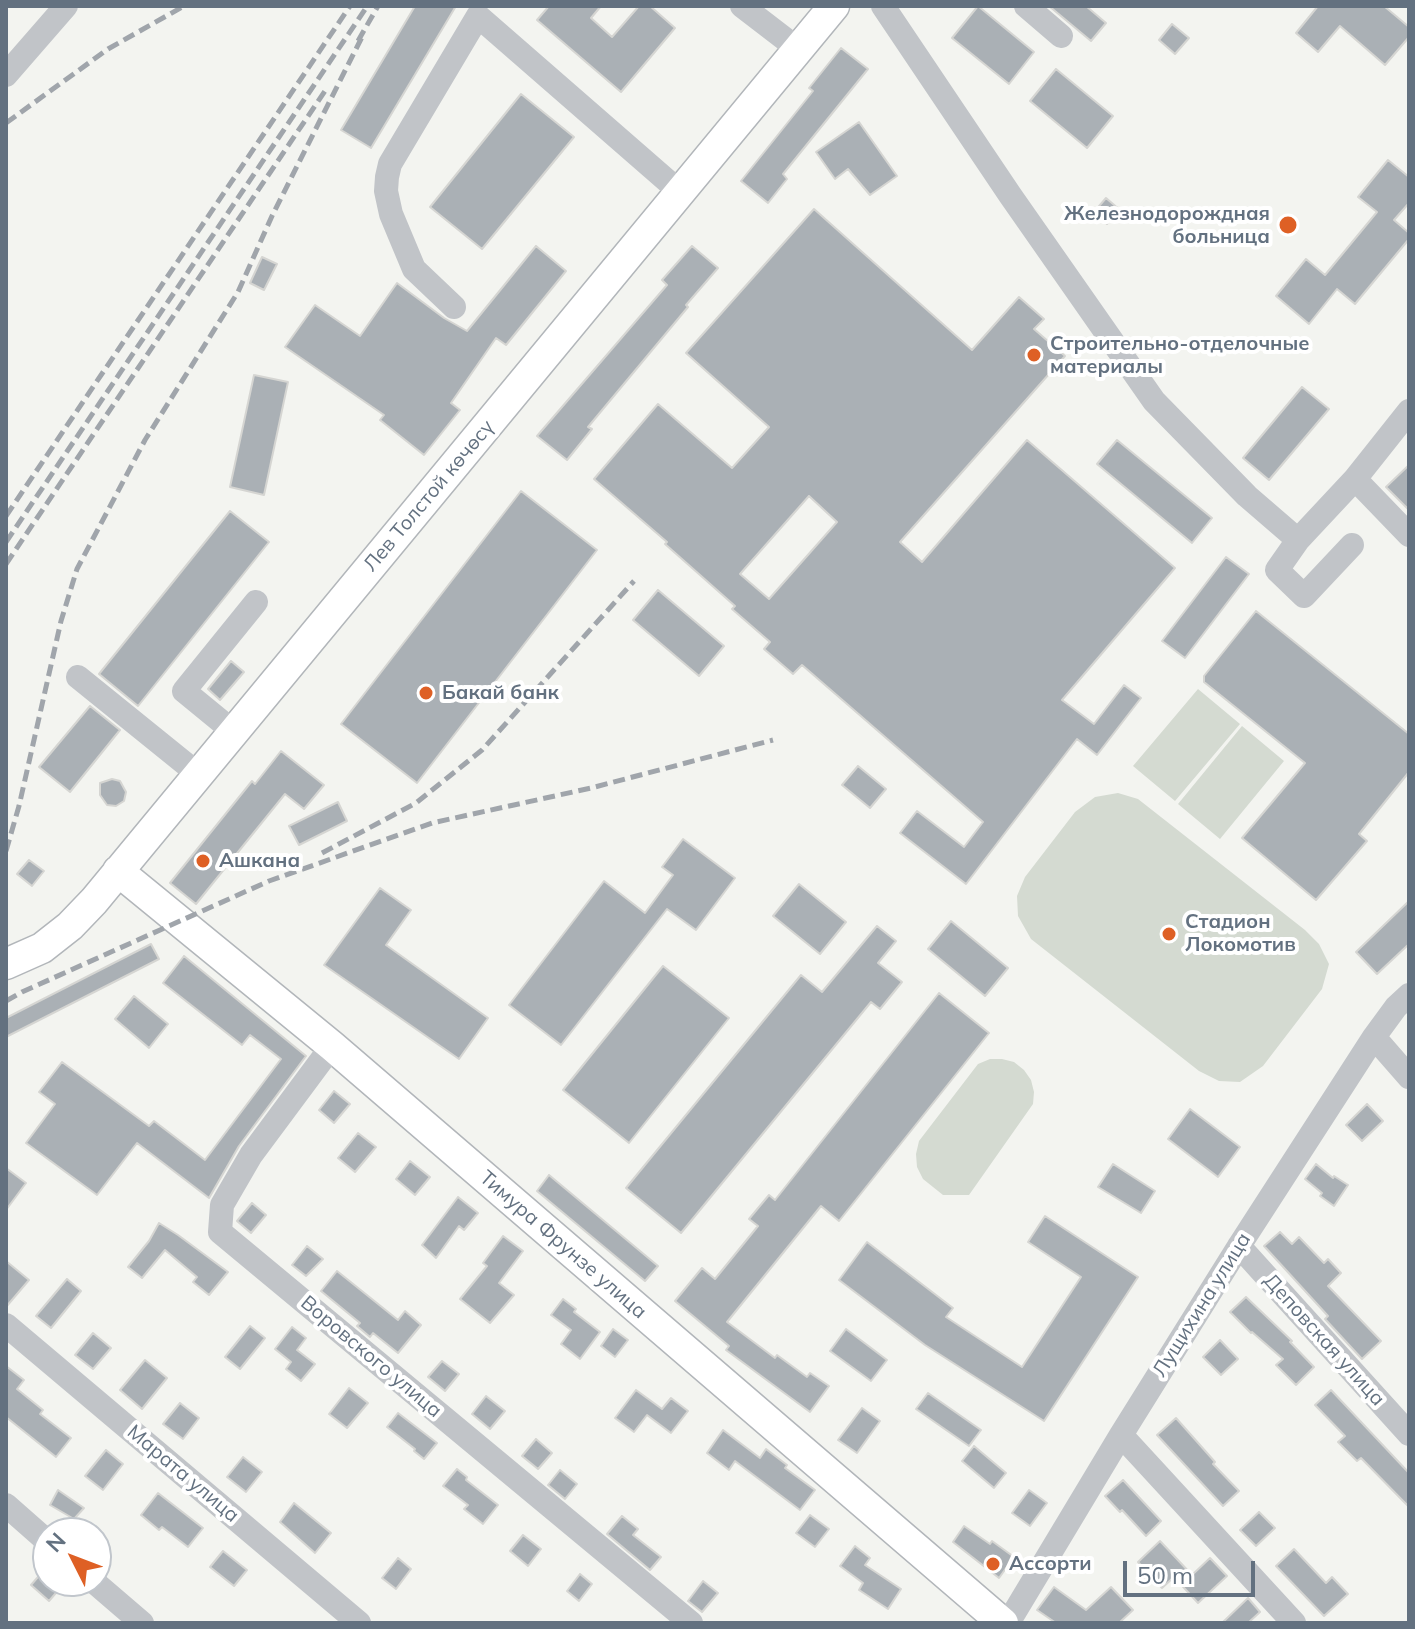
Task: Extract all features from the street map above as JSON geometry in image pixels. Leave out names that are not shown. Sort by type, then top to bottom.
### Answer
[{"type":"main road","name":"Лев Толстой көчөсү","points":[[6,964],[42,948],[70,926],[118,871],[834,6]]},
{"type":"main road","name":"Тимура Фрунзе улица","points":[[118,871],[332,1046],[1005,1623]]},
{"type":"street","points":[[742,6],[798,49]]},
{"type":"street","points":[[883,6],[1154,401],[1247,496],[1298,540]]},
{"type":"street","points":[[1026,6],[1061,36]]},
{"type":"street","points":[[6,75],[54,10]]},
{"type":"street","points":[[454,307],[414,269],[391,214],[386,191],[387,177],[390,164],[478,16],[680,192]]},
{"type":"street","points":[[1352,545],[1304,596],[1277,570],[1298,540],[1355,479],[1409,411]]},
{"type":"street","points":[[1355,479],[1409,535]]},
{"type":"street","points":[[234,732],[184,691],[256,602]]},
{"type":"street","points":[[78,677],[198,774]]},
{"type":"street","name":"Лущихина улица","points":[[1005,1623],[1239,1246],[1374,1037],[1409,995]]},
{"type":"street","points":[[1374,1037],[1409,1077]]},
{"type":"street","name":"Воровского улица","points":[[332,1046],[251,1155],[222,1205],[220,1232],[691,1623]]},
{"type":"street","name":"Деповская улица","points":[[1239,1246],[1409,1434]]},
{"type":"street","name":"Марата улица","points":[[6,1325],[359,1623]]},
{"type":"street","points":[[1121,1435],[1294,1623]]},
{"type":"street","points":[[6,1505],[32,1528]]},
{"type":"street","points":[[112,1597],[142,1623]]},
{"type":"shaded area","points":[[1198,689],[1240,724],[1175,801],[1133,766]]},
{"type":"shaded area","points":[[1242,726],[1284,761],[1220,839],[1178,804]]},
{"type":"shaded area","name":"Стадион Локомотив","points":[[1118,793],[1138,799],[1305,930],[1319,944],[1329,964],[1322,989],[1263,1066],[1240,1082],[1219,1081],[1199,1071],[1031,939],[1018,916],[1017,896],[1025,877],[1075,812],[1095,797]]},
{"type":"shaded area","points":[[990,1059],[1014,1062],[1024,1070],[1031,1080],[1033,1104],[969,1195],[943,1195],[923,1179],[917,1167],[919,1141],[978,1064]]},
{"type":"building","points":[[415,6],[456,6],[371,148],[341,130]]},
{"type":"building","points":[[549,6],[601,6],[591,18],[612,37],[639,6],[650,6],[675,28],[621,92],[537,20]]},
{"type":"building","points":[[978,6],[1034,52],[1009,84],[952,38]]},
{"type":"building","points":[[1049,6],[1086,6],[1106,23],[1091,41]]},
{"type":"building","points":[[1318,6],[1384,6],[1409,27],[1409,37],[1385,65],[1340,26],[1318,52],[1296,33]]},
{"type":"building","points":[[1172,24],[1189,38],[1175,54],[1159,40]]},
{"type":"building","points":[[841,48],[868,69],[783,174],[787,179],[768,203],[741,181],[813,91],[809,88]]},
{"type":"building","points":[[1056,69],[1113,116],[1087,148],[1030,101]]},
{"type":"building","points":[[521,94],[574,137],[482,249],[430,207]]},
{"type":"building","points":[[859,122],[897,176],[870,195],[848,169],[835,179],[816,152]]},
{"type":"building","points":[[1388,160],[1409,177],[1409,203],[1394,220],[1409,233],[1409,239],[1355,304],[1337,289],[1309,324],[1276,296],[1306,259],[1325,275],[1377,212],[1358,197]]},
{"type":"building","points":[[1106,198],[1120,210],[1107,224],[1094,212]]},
{"type":"building","points":[[814,209],[972,350],[1019,297],[1044,319],[1034,329],[1065,356],[900,542],[922,562],[1027,440],[1175,568],[1062,700],[1094,724],[1124,685],[1141,698],[1097,755],[1077,739],[966,884],[900,833],[917,811],[964,847],[983,822],[802,665],[793,674],[764,649],[770,642],[732,609],[735,606],[594,479],[658,404],[732,468],[769,427],[686,353]],"holes":[[[809,496],[837,522],[769,599],[740,574]]]},
{"type":"building","points":[[536,246],[566,271],[506,345],[496,338],[451,403],[460,410],[424,455],[380,420],[384,415],[285,347],[315,305],[360,336],[397,283],[467,331]]},
{"type":"building","points":[[692,246],[718,268],[588,427],[592,429],[567,460],[537,436],[667,285],[662,280]]},
{"type":"building","points":[[262,257],[277,264],[264,290],[250,283]]},
{"type":"building","points":[[254,375],[288,382],[264,495],[230,487]]},
{"type":"building","points":[[1302,387],[1329,409],[1269,480],[1243,458]]},
{"type":"building","points":[[1117,440],[1212,518],[1192,543],[1097,464]]},
{"type":"building","points":[[1409,465],[1409,510],[1386,487]]},
{"type":"building","points":[[521,491],[597,550],[417,783],[341,724]]},
{"type":"building","points":[[230,511],[269,542],[138,706],[99,674]]},
{"type":"building","points":[[1226,557],[1249,574],[1185,658],[1162,641]]},
{"type":"building","points":[[658,590],[724,646],[699,676],[633,620]]},
{"type":"building","points":[[1256,611],[1409,734],[1409,772],[1359,834],[1367,841],[1316,900],[1242,838],[1305,763],[1204,682],[1204,676]]},
{"type":"building","points":[[231,661],[244,672],[220,700],[208,689]]},
{"type":"building","points":[[90,706],[120,730],[70,792],[39,767]]},
{"type":"building","points":[[281,751],[324,785],[304,809],[285,794],[196,904],[170,883],[252,781],[255,784]]},
{"type":"building","points":[[858,766],[886,789],[870,808],[842,785]]},
{"type":"building","points":[[112,779],[120,781],[126,792],[124,801],[116,806],[107,805],[100,795],[100,783]]},
{"type":"building","points":[[338,802],[347,821],[299,845],[289,826]]},
{"type":"building","points":[[683,839],[735,878],[696,930],[667,909],[561,1045],[509,1005],[604,881],[645,913],[673,875],[662,867]]},
{"type":"building","points":[[29,860],[44,871],[32,886],[17,874]]},
{"type":"building","points":[[799,884],[846,922],[820,954],[773,916]]},
{"type":"building","points":[[380,888],[411,910],[386,945],[488,1018],[459,1059],[324,965]]},
{"type":"building","points":[[1409,901],[1409,944],[1377,974],[1356,952]]},
{"type":"building","points":[[951,921],[1008,968],[985,996],[928,949]]},
{"type":"building","points":[[877,926],[896,941],[878,963],[902,982],[880,1009],[871,1002],[681,1233],[626,1188],[801,975],[822,992]]},
{"type":"building","points":[[151,944],[159,959],[6,1037],[6,1018]]},
{"type":"building","points":[[184,956],[306,1056],[239,1146],[209,1198],[137,1143],[97,1195],[26,1143],[55,1104],[39,1092],[62,1062],[149,1126],[154,1121],[205,1160],[281,1059],[250,1035],[242,1045],[163,983]]},
{"type":"building","points":[[663,966],[729,1018],[629,1143],[563,1090]]},
{"type":"building","points":[[939,993],[989,1033],[839,1221],[821,1206],[727,1322],[775,1358],[777,1355],[807,1377],[810,1373],[829,1386],[810,1412],[726,1350],[729,1346],[675,1301],[702,1268],[715,1279],[758,1226],[749,1219],[769,1195],[775,1200]]},
{"type":"building","points":[[134,996],[168,1024],[149,1048],[115,1019]]},
{"type":"building","points":[[334,1091],[350,1104],[334,1123],[319,1110]]},
{"type":"building","points":[[1367,1104],[1383,1121],[1362,1141],[1346,1125]]},
{"type":"building","points":[[1190,1109],[1240,1147],[1218,1177],[1168,1139]]},
{"type":"building","points":[[358,1133],[376,1147],[355,1172],[338,1158]]},
{"type":"building","points":[[410,1161],[430,1177],[415,1195],[396,1179]]},
{"type":"building","points":[[1113,1164],[1155,1191],[1141,1213],[1098,1187]]},
{"type":"building","points":[[1316,1164],[1348,1185],[1334,1206],[1305,1179]]},
{"type":"building","points":[[6,1168],[26,1183],[6,1210]]},
{"type":"building","points":[[549,1175],[658,1266],[645,1281],[537,1191]]},
{"type":"building","points":[[458,1197],[478,1213],[464,1230],[459,1226],[436,1258],[422,1245]]},
{"type":"building","points":[[252,1203],[266,1215],[251,1233],[237,1221]]},
{"type":"building","points":[[1045,1216],[1138,1277],[1044,1421],[925,1345],[839,1280],[867,1242],[953,1308],[946,1317],[1022,1367],[1081,1277],[1028,1242]]},
{"type":"building","points":[[159,1223],[228,1272],[209,1295],[193,1282],[197,1277],[165,1250],[142,1278],[128,1267]]},
{"type":"building","points":[[1280,1232],[1292,1244],[1299,1237],[1324,1263],[1328,1259],[1341,1273],[1328,1286],[1381,1341],[1362,1359],[1325,1319],[1328,1316],[1264,1246]]},
{"type":"building","points":[[503,1236],[523,1251],[499,1283],[514,1295],[490,1323],[460,1299],[487,1266],[483,1263]]},
{"type":"building","points":[[307,1246],[323,1259],[306,1276],[292,1265]]},
{"type":"building","points":[[6,1261],[29,1280],[6,1307]]},
{"type":"building","points":[[337,1271],[398,1320],[405,1311],[421,1325],[398,1353],[373,1333],[370,1337],[357,1326],[360,1323],[321,1291]]},
{"type":"building","points":[[67,1279],[81,1291],[51,1328],[36,1316]]},
{"type":"building","points":[[1246,1297],[1314,1367],[1296,1385],[1276,1365],[1283,1359],[1230,1312]]},
{"type":"building","points":[[563,1299],[600,1332],[580,1359],[561,1344],[571,1330],[551,1315]]},
{"type":"building","points":[[250,1326],[265,1338],[240,1369],[225,1357]]},
{"type":"building","points":[[292,1327],[306,1338],[297,1350],[315,1364],[301,1381],[286,1369],[291,1362],[275,1349]]},
{"type":"building","points":[[613,1329],[628,1340],[615,1357],[601,1346]]},
{"type":"building","points":[[846,1329],[887,1360],[871,1381],[830,1351]]},
{"type":"building","points":[[93,1333],[111,1348],[93,1369],[75,1355]]},
{"type":"building","points":[[1220,1340],[1238,1359],[1221,1375],[1203,1357]]},
{"type":"building","points":[[145,1360],[167,1378],[142,1409],[120,1390]]},
{"type":"building","points":[[442,1361],[459,1374],[445,1391],[428,1377]]},
{"type":"building","points":[[6,1366],[24,1380],[17,1389],[43,1410],[40,1414],[71,1438],[56,1457],[6,1417]]},
{"type":"building","points":[[349,1388],[368,1403],[347,1428],[329,1414]]},
{"type":"building","points":[[636,1390],[662,1409],[671,1398],[688,1411],[671,1433],[647,1415],[634,1432],[615,1418]]},
{"type":"building","points":[[1331,1390],[1409,1473],[1409,1507],[1361,1458],[1357,1461],[1338,1442],[1345,1436],[1315,1405]]},
{"type":"building","points":[[928,1393],[981,1430],[969,1446],[916,1409]]},
{"type":"building","points":[[486,1396],[505,1411],[490,1429],[472,1414]]},
{"type":"building","points":[[180,1403],[199,1418],[183,1439],[163,1424]]},
{"type":"building","points":[[862,1408],[880,1421],[857,1453],[838,1440]]},
{"type":"building","points":[[398,1413],[437,1443],[424,1459],[387,1427]]},
{"type":"building","points":[[1176,1418],[1239,1491],[1223,1506],[1157,1435]]},
{"type":"building","points":[[723,1430],[760,1458],[766,1449],[815,1490],[800,1510],[735,1461],[729,1470],[707,1453]]},
{"type":"building","points":[[536,1439],[552,1453],[538,1469],[522,1456]]},
{"type":"building","points":[[974,1446],[1006,1473],[994,1488],[962,1461]]},
{"type":"building","points":[[106,1450],[123,1464],[103,1490],[85,1476]]},
{"type":"building","points":[[243,1457],[262,1472],[246,1492],[227,1477]]},
{"type":"building","points":[[457,1469],[498,1505],[483,1524],[464,1509],[468,1505],[443,1486]]},
{"type":"building","points":[[560,1470],[577,1484],[565,1499],[548,1485]]},
{"type":"building","points":[[1123,1480],[1161,1521],[1146,1536],[1105,1496]]},
{"type":"building","points":[[58,1490],[84,1508],[76,1517],[71,1517],[50,1505]]},
{"type":"building","points":[[1029,1490],[1047,1503],[1030,1526],[1012,1513]]},
{"type":"building","points":[[158,1493],[203,1528],[188,1547],[141,1515]]},
{"type":"building","points":[[294,1503],[331,1533],[315,1553],[280,1522]]},
{"type":"building","points":[[1259,1512],[1275,1528],[1256,1546],[1240,1530]]},
{"type":"building","points":[[810,1515],[829,1529],[815,1547],[796,1533]]},
{"type":"building","points":[[622,1516],[638,1529],[633,1535],[661,1557],[650,1570],[607,1534]]},
{"type":"building","points":[[964,1526],[1014,1557],[999,1578],[953,1542]]},
{"type":"building","points":[[523,1535],[541,1549],[528,1566],[510,1551]]},
{"type":"building","points":[[1160,1541],[1192,1575],[1210,1558],[1227,1576],[1198,1603],[1174,1577],[1162,1588],[1138,1562]]},
{"type":"building","points":[[855,1546],[870,1558],[865,1565],[901,1589],[888,1609],[859,1590],[863,1583],[840,1566]]},
{"type":"building","points":[[1294,1549],[1326,1583],[1332,1577],[1348,1594],[1324,1616],[1276,1566]]},
{"type":"building","points":[[223,1551],[247,1570],[234,1586],[210,1567]]},
{"type":"building","points":[[398,1558],[411,1569],[396,1589],[382,1578]]},
{"type":"building","points":[[580,1574],[592,1584],[579,1601],[567,1591]]},
{"type":"building","points":[[703,1581],[718,1593],[702,1612],[688,1601]]},
{"type":"building","points":[[1054,1587],[1086,1610],[1111,1587],[1133,1610],[1119,1623],[1056,1623],[1037,1610]]},
{"type":"building","points":[[1248,1598],[1260,1612],[1248,1623],[1222,1623]]},
{"type":"railway","points":[[6,123],[108,49],[184,6]]},
{"type":"railway","points":[[6,516],[350,6]]},
{"type":"railway","points":[[358,41],[378,6]]},
{"type":"railway","points":[[6,542],[366,8]]},
{"type":"railway","points":[[6,851],[61,621],[77,569],[145,440],[238,292],[272,216],[364,33]]},
{"type":"railway","points":[[6,564],[325,91]]},
{"type":"railway","points":[[322,853],[416,803],[482,750],[634,581]]},
{"type":"railway","points":[[6,1001],[269,881],[432,823],[591,788],[773,740]]},
{"type":"place","name":"Железнодорождная больница","points":[[1288,225]]},
{"type":"place","name":"Строительно-отделочные материалы","points":[[1034,355]]},
{"type":"place","name":"Бакай банк","points":[[426,693]]},
{"type":"place","name":"Ашкана","points":[[203,861]]},
{"type":"place","name":"Стадион Локомотив","points":[[1169,934]]},
{"type":"place","name":"Ассорти","points":[[993,1564]]}]
